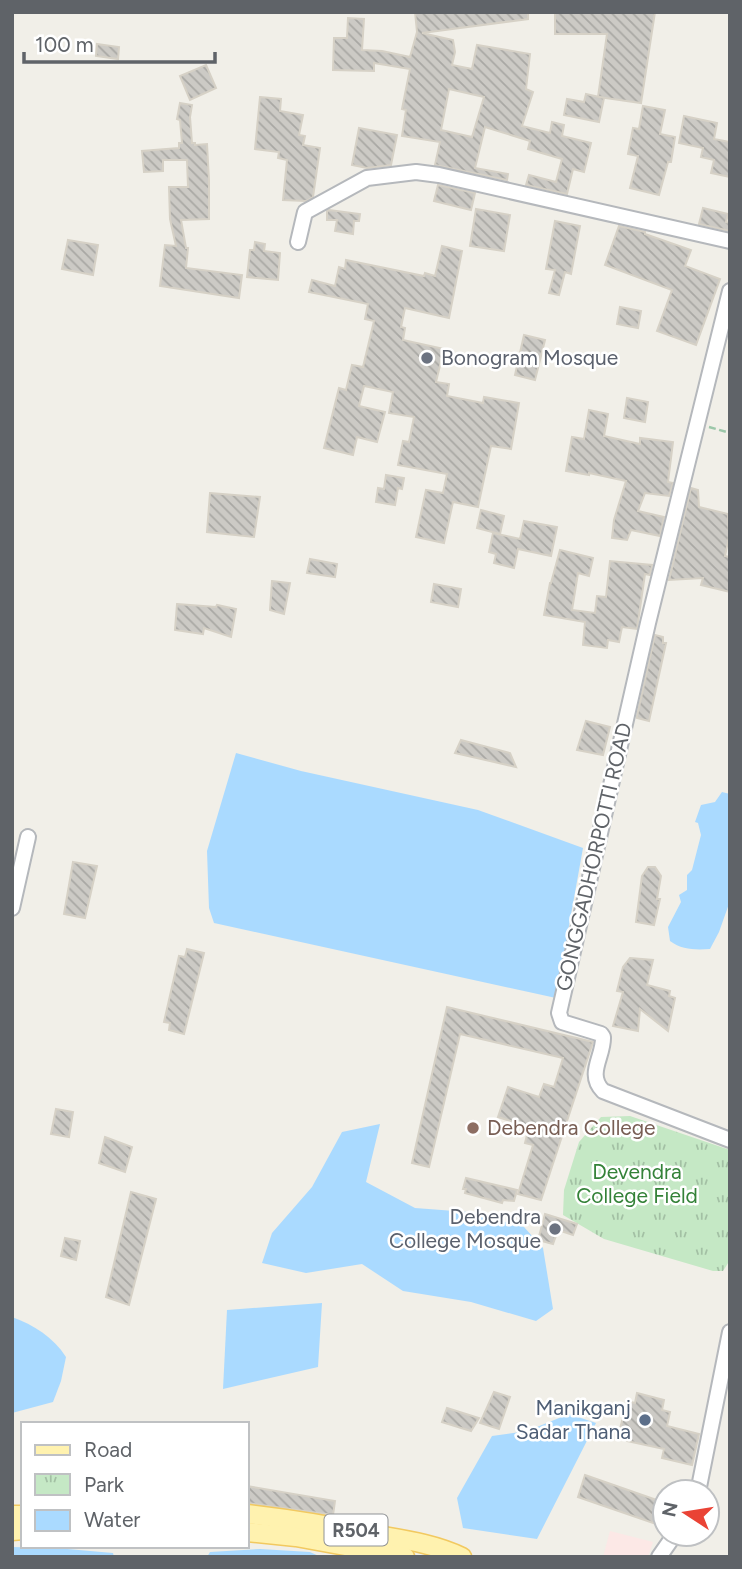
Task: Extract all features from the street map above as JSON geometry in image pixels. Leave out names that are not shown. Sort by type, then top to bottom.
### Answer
[{"type":"main road","name":"R504","points":[[248,1514],[309,1521],[407,1540],[444,1548],[462,1557]]},
{"type":"main road","name":"R504","points":[[248,1532],[296,1537],[405,1557]]},
{"type":"street","points":[[298,242],[305,212],[367,178],[416,172],[730,241]]},
{"type":"street","points":[[697,423],[730,291]]},
{"type":"street","name":"GONGGADHORPOTTI ROAD","points":[[697,423],[648,624],[559,1018],[603,1037],[594,1078],[603,1091],[730,1140]]},
{"type":"street","points":[[12,908],[28,837]]},
{"type":"street","points":[[701,1478],[730,1332]]},
{"type":"path","points":[[697,423],[730,433]]},
{"type":"shaded area","points":[[610,1531],[651,1541],[648,1557],[603,1557]]},
{"type":"green space","name":"Devendra College Field","points":[[630,1116],[730,1150],[730,1260],[723,1271],[713,1271],[604,1239],[563,1215],[564,1190],[579,1142],[601,1117]]},
{"type":"water","points":[[236,753],[301,771],[478,810],[583,848],[556,998],[214,923],[209,908],[207,851]]},
{"type":"water","points":[[722,792],[730,794],[730,901],[710,949],[684,948],[670,941],[668,927],[681,902],[679,895],[687,890],[687,875],[692,870],[701,835],[698,823],[695,822],[701,805],[715,802]]},
{"type":"water","points":[[380,1124],[366,1182],[415,1208],[468,1212],[524,1227],[543,1248],[553,1309],[536,1321],[471,1302],[403,1291],[362,1264],[306,1273],[262,1263],[272,1233],[312,1187],[342,1132]]},
{"type":"water","points":[[322,1303],[318,1367],[223,1389],[227,1310]]},
{"type":"water","points":[[12,1317],[42,1332],[66,1357],[53,1402],[12,1413]]},
{"type":"water","points":[[569,1414],[596,1423],[537,1539],[463,1528],[457,1498],[492,1436],[527,1431]]},
{"type":"water","points":[[12,1547],[113,1553],[114,1557],[12,1557]]},
{"type":"water","points":[[260,1549],[310,1552],[321,1557],[207,1557],[210,1552]]},
{"type":"building","points":[[415,12],[528,12],[528,19],[422,33],[453,40],[455,52],[452,65],[472,69],[477,45],[530,54],[526,89],[533,92],[522,126],[550,133],[552,122],[564,125],[562,136],[591,143],[584,172],[573,169],[567,194],[526,185],[529,175],[556,182],[562,159],[528,149],[530,141],[485,127],[475,168],[508,174],[507,180],[435,165],[440,142],[402,136],[406,110],[402,109],[410,69],[374,63],[374,71],[333,70],[334,38],[347,38],[348,18],[364,19],[362,50],[410,57],[417,32]],"holes":[[[449,89],[484,97],[472,137],[441,130]]]},
{"type":"building","points":[[555,12],[655,12],[641,103],[598,97],[607,34],[555,34]]},
{"type":"building","points":[[97,44],[119,47],[118,59],[96,56]]},
{"type":"building","points":[[206,65],[216,88],[190,100],[180,76]]},
{"type":"building","points":[[586,94],[604,98],[599,122],[564,115],[567,99],[584,102]]},
{"type":"building","points":[[260,97],[281,99],[280,111],[303,115],[299,135],[305,136],[303,145],[320,148],[313,197],[306,201],[283,200],[287,160],[278,158],[279,152],[255,149]]},
{"type":"building","points":[[180,103],[192,105],[192,143],[207,144],[209,180],[209,219],[181,220],[188,248],[186,268],[242,275],[239,298],[160,286],[165,245],[176,246],[170,219],[169,187],[188,187],[187,160],[163,160],[163,171],[144,172],[142,151],[179,148],[179,143],[182,143],[180,120],[177,119]]},
{"type":"building","points":[[643,106],[665,110],[660,134],[675,137],[671,162],[668,162],[659,195],[630,188],[638,156],[628,154],[633,128],[639,129]]},
{"type":"building","points":[[684,116],[717,123],[714,139],[730,142],[730,177],[711,173],[714,160],[701,157],[703,148],[679,143]]},
{"type":"building","points":[[359,128],[397,135],[391,165],[367,168],[352,165]]},
{"type":"building","points":[[438,185],[475,193],[471,210],[434,201]]},
{"type":"building","points":[[703,208],[728,214],[726,222],[730,223],[730,231],[699,224]]},
{"type":"building","points":[[476,209],[510,215],[504,251],[470,246]]},
{"type":"building","points":[[329,210],[360,214],[359,221],[354,221],[353,234],[335,231],[337,220],[327,220]]},
{"type":"building","points":[[555,221],[580,226],[571,274],[565,272],[559,295],[549,293],[555,270],[546,269]]},
{"type":"building","points":[[619,226],[645,232],[691,250],[685,266],[720,279],[696,345],[657,331],[672,290],[605,265]]},
{"type":"building","points":[[68,240],[98,245],[93,275],[62,269]]},
{"type":"building","points":[[255,242],[265,244],[264,251],[280,253],[278,280],[247,277],[250,250],[254,250]]},
{"type":"building","points":[[442,246],[462,251],[449,318],[405,308],[401,327],[405,328],[403,340],[444,349],[436,382],[449,384],[447,396],[483,403],[484,397],[519,403],[511,449],[491,446],[478,507],[453,502],[444,543],[416,537],[426,490],[443,493],[447,474],[398,465],[403,441],[409,442],[414,417],[389,413],[393,392],[364,386],[359,406],[385,412],[377,442],[357,437],[353,455],[324,448],[339,388],[346,390],[352,365],[363,367],[374,321],[365,319],[368,304],[309,292],[312,280],[335,286],[339,267],[345,269],[346,260],[435,276]]},
{"type":"building","points":[[620,307],[641,311],[638,328],[617,324]]},
{"type":"building","points":[[524,335],[545,340],[535,380],[515,375]]},
{"type":"building","points":[[627,398],[648,402],[645,422],[624,418]]},
{"type":"building","points":[[589,410],[608,414],[604,436],[640,444],[640,438],[673,442],[668,482],[673,483],[669,496],[645,493],[638,511],[664,517],[660,536],[631,530],[627,540],[612,538],[614,520],[626,481],[566,471],[572,437],[584,439]]},
{"type":"building","points":[[386,475],[404,478],[402,489],[398,488],[395,505],[376,502],[378,488],[384,489]]},
{"type":"building","points":[[691,488],[698,490],[699,507],[728,514],[729,537],[725,556],[730,557],[730,592],[701,585],[703,578],[669,580]]},
{"type":"building","points":[[210,493],[260,497],[254,537],[207,532]]},
{"type":"building","points":[[481,510],[504,516],[500,534],[477,528]]},
{"type":"building","points":[[524,521],[557,527],[551,556],[518,549],[514,568],[494,563],[496,554],[489,552],[493,533],[520,539]]},
{"type":"building","points":[[560,550],[593,558],[589,576],[578,573],[572,610],[595,613],[597,596],[606,597],[610,561],[652,565],[650,575],[645,574],[637,629],[622,627],[619,642],[608,640],[607,648],[583,645],[585,622],[544,615]]},
{"type":"building","points":[[310,559],[337,564],[335,577],[307,573]]},
{"type":"building","points":[[272,581],[290,583],[284,614],[270,610]]},
{"type":"building","points":[[434,584],[461,589],[458,607],[431,602]]},
{"type":"building","points":[[177,604],[217,605],[236,609],[231,637],[204,628],[203,634],[175,630]]},
{"type":"building","points":[[655,635],[663,637],[663,643],[666,643],[649,721],[637,716]]},
{"type":"building","points":[[586,721],[610,727],[603,755],[577,750]]},
{"type":"building","points":[[461,740],[510,753],[516,767],[455,753]]},
{"type":"building","points":[[73,862],[97,866],[85,918],[64,914]]},
{"type":"building","points":[[648,867],[655,867],[661,876],[657,899],[660,899],[654,925],[636,922],[642,876]]},
{"type":"building","points":[[187,949],[204,953],[184,1034],[169,1030],[170,1023],[164,1022],[179,956],[185,957]]},
{"type":"building","points":[[630,958],[653,960],[647,985],[670,991],[669,996],[675,998],[668,1031],[640,1009],[638,1031],[613,1026],[623,992],[617,991],[623,967]]},
{"type":"building","points":[[447,1007],[593,1042],[541,1200],[518,1194],[533,1145],[525,1143],[529,1127],[498,1117],[508,1087],[539,1097],[544,1084],[554,1087],[563,1058],[460,1034],[429,1167],[412,1163]]},
{"type":"building","points":[[56,1109],[73,1112],[69,1137],[51,1134]]},
{"type":"building","points":[[105,1137],[132,1147],[125,1172],[99,1163]]},
{"type":"building","points":[[466,1178],[517,1190],[514,1201],[503,1200],[502,1203],[465,1193],[466,1189],[463,1189]]},
{"type":"building","points":[[131,1192],[156,1199],[129,1305],[106,1297]]},
{"type":"building","name":"Debendra College Mosque","points":[[545,1214],[577,1224],[573,1235],[558,1230],[553,1244],[538,1240]]},
{"type":"building","points":[[65,1238],[80,1241],[76,1260],[61,1256]]},
{"type":"building","points":[[494,1392],[510,1397],[499,1429],[480,1423]]},
{"type":"building","name":"Manikganj Sadar Thana","points":[[637,1393],[664,1400],[662,1410],[670,1412],[667,1426],[699,1434],[692,1465],[662,1458],[664,1449],[627,1441],[630,1431],[620,1429],[627,1401],[635,1403]]},
{"type":"building","points":[[447,1408],[479,1418],[471,1431],[442,1422]]},
{"type":"building","points":[[585,1475],[651,1498],[651,1522],[578,1497]]},
{"type":"building","points":[[248,1486],[335,1501],[333,1515],[248,1503]]},
{"type":"place","name":"Bonogram Mosque","points":[[427,358]]},
{"type":"place","name":"Debendra College","points":[[473,1128]]},
{"type":"place","name":"Debendra College Mosque","points":[[555,1229]]},
{"type":"place","name":"Manikganj Sadar Thana","points":[[645,1420]]}]
